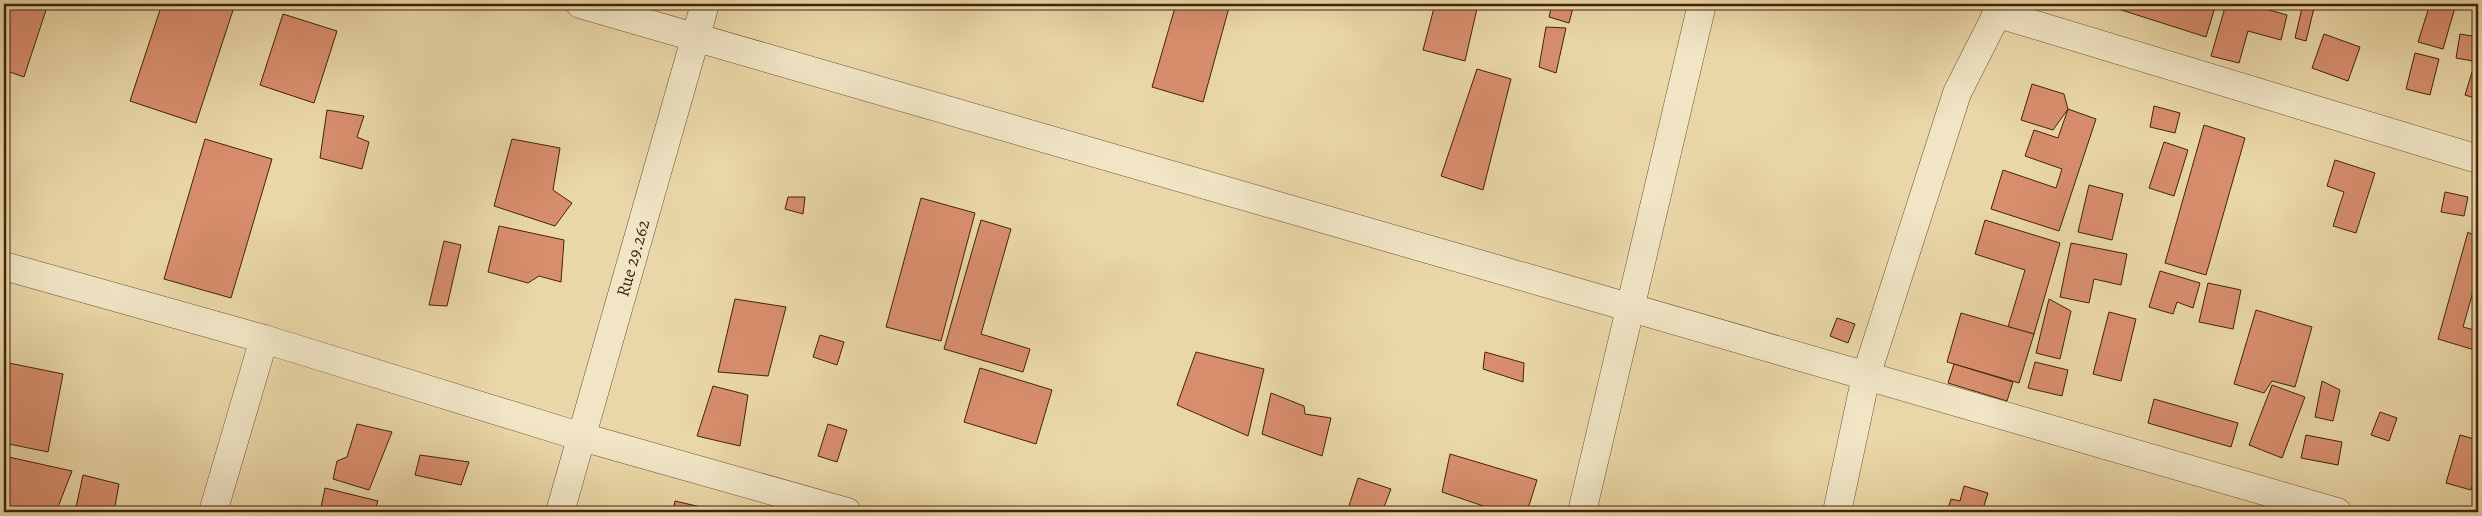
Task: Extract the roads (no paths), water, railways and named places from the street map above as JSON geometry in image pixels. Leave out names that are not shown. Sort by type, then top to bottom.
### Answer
[{"type":"street","points":[[580,4],[695,35],[2337,512]]},
{"type":"street","name":"Rue 29.262","points":[[560,512],[705,4]]},
{"type":"street","points":[[1582,512],[1702,4]]},
{"type":"street","points":[[1837,512],[1866,376],[1957,93],[1999,8],[2478,159]]},
{"type":"street","points":[[4,266],[264,339],[582,437],[847,512]]},
{"type":"street","points":[[212,512],[264,339]]}]
